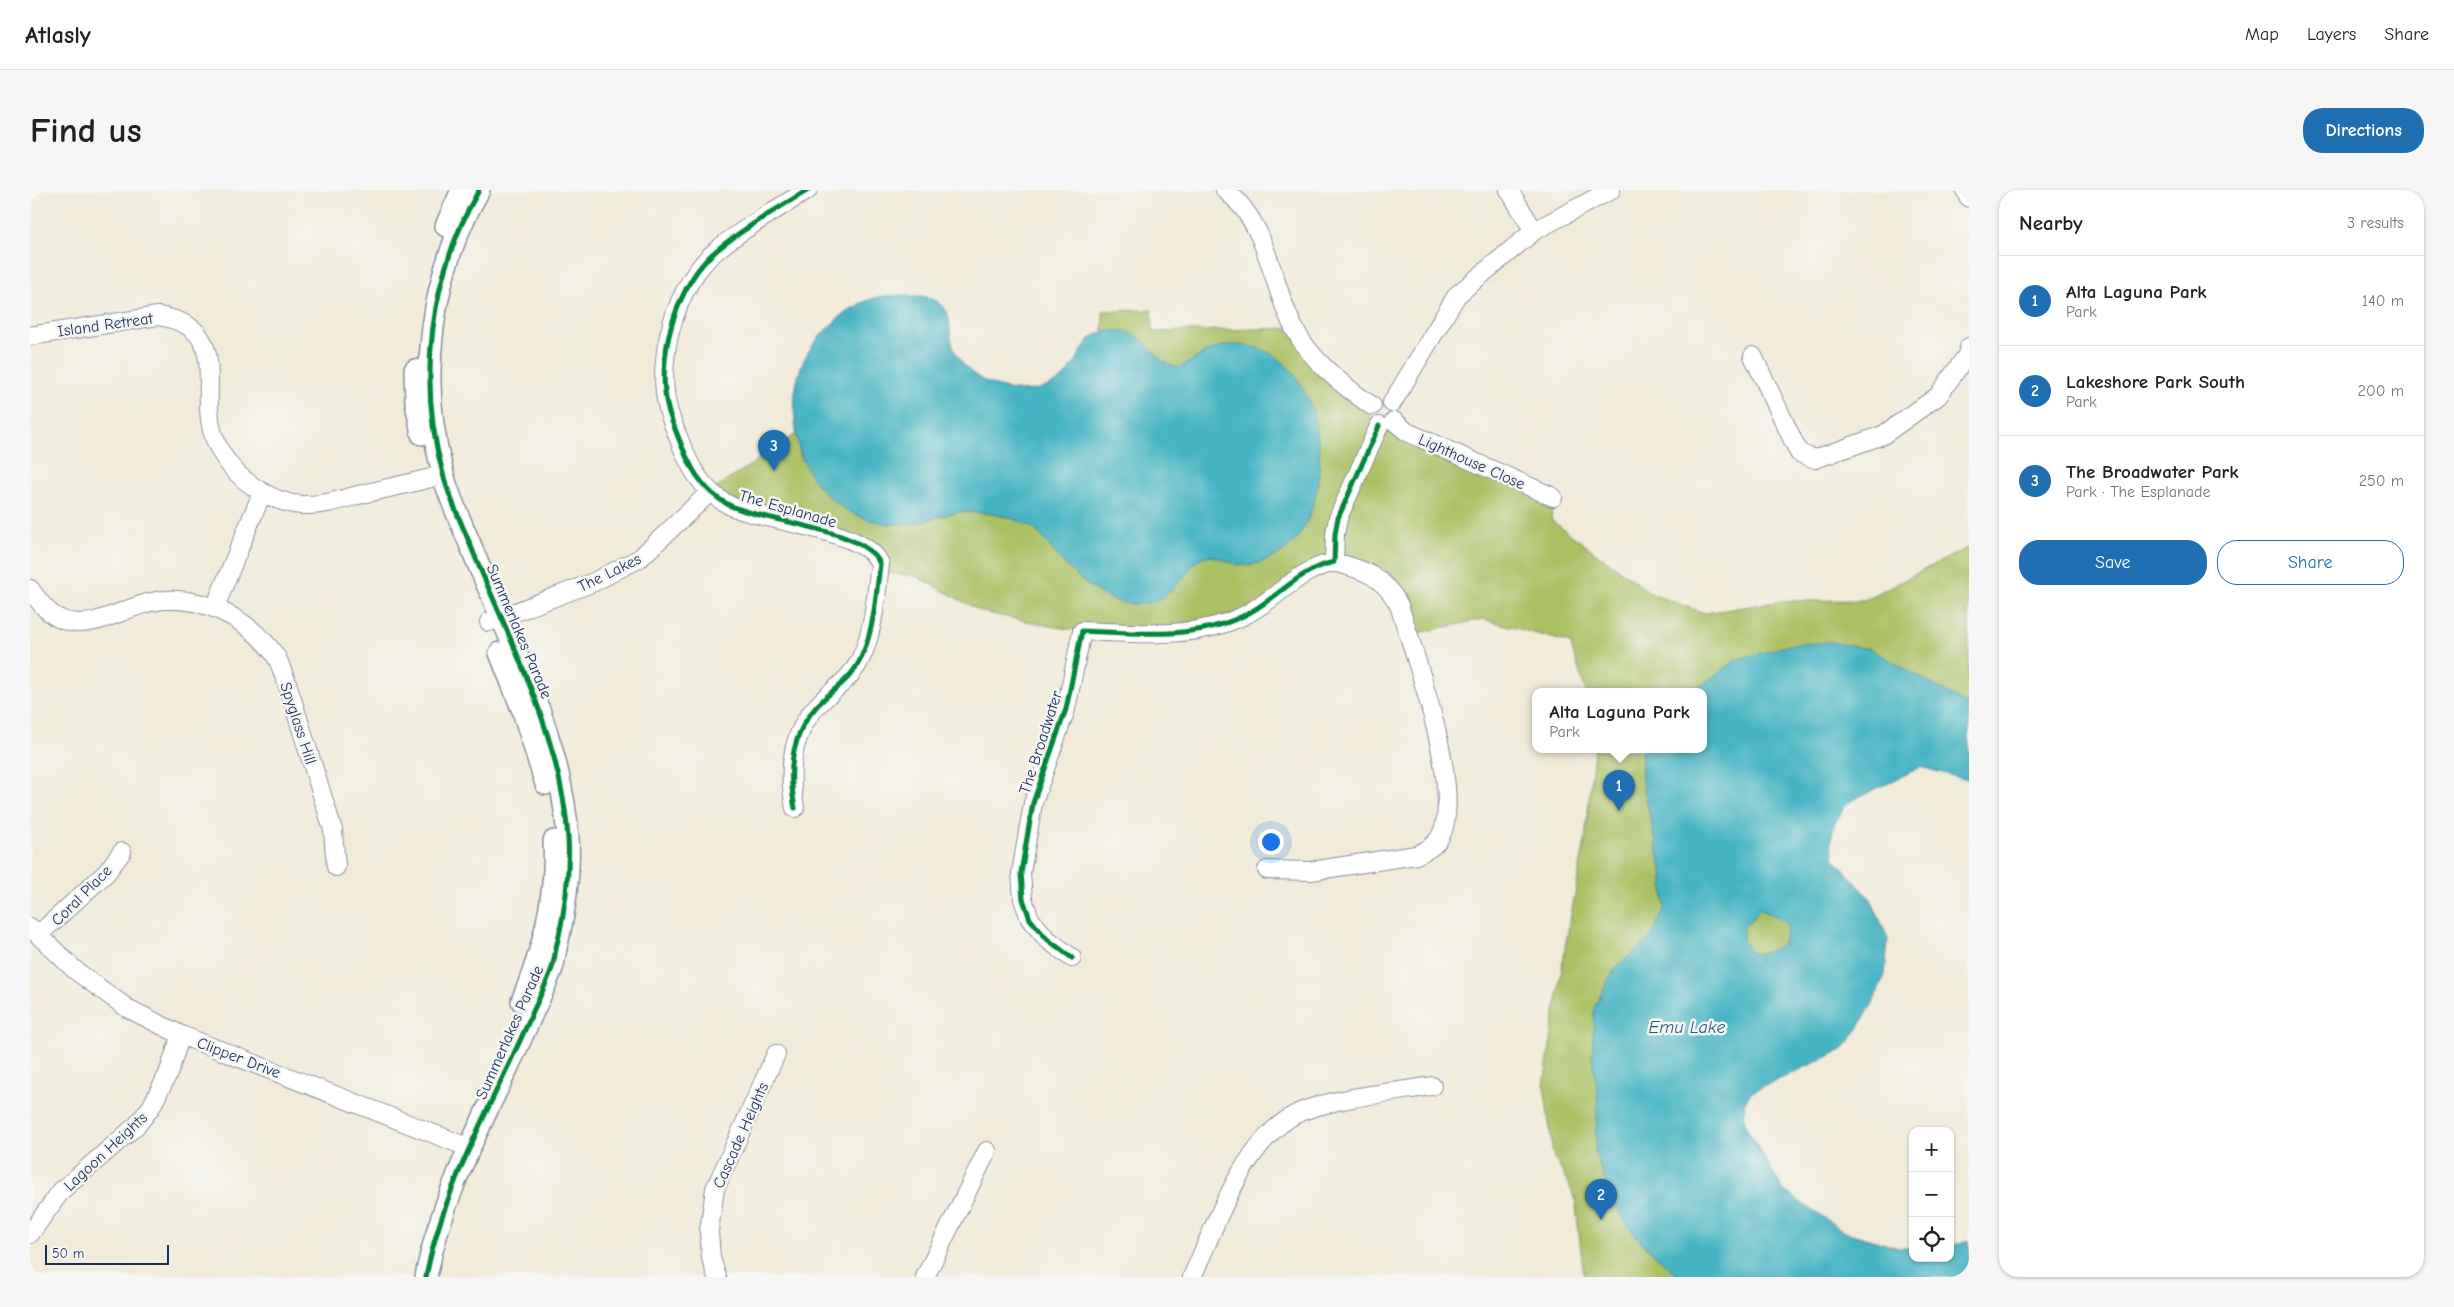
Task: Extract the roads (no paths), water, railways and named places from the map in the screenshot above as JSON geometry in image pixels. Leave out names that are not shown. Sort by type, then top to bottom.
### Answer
[{"type":"street","points":[[710,492],[696,475],[686,456],[668,409],[664,369],[674,317],[691,280],[716,250],[808,190]]},
{"type":"street","points":[[1224,190],[1258,227],[1294,328],[1309,350],[1314,357],[1356,395],[1372,406]]},
{"type":"street","points":[[1509,190],[1534,230]]},
{"type":"street","points":[[1392,403],[1457,295],[1534,230],[1611,190]]},
{"type":"street","name":"Summerlakes Parade","points":[[413,1277],[431,1202],[463,1145],[533,974],[545,936],[552,898],[555,855],[552,812],[544,776],[495,619],[445,520],[437,476],[416,402],[415,361],[429,278],[442,235],[467,192]]},
{"type":"street","name":"Island Retreat","points":[[30,336],[158,316],[176,318],[190,326],[201,338],[206,349],[210,417],[214,436],[223,456],[244,480],[262,492],[286,503],[318,505],[437,476]]},
{"type":"street","points":[[1752,356],[1799,453],[1816,459],[1883,434],[1938,396],[1967,355],[1969,347]]},
{"type":"street","points":[[1267,870],[1311,871],[1416,855],[1429,849],[1440,838],[1446,821],[1446,795],[1440,744],[1399,605],[1390,588],[1375,576],[1334,562],[1334,534],[1338,518],[1386,424],[1396,409],[1392,403],[1385,400],[1378,401],[1372,406],[1371,418],[1386,424]]},
{"type":"street","name":"Lighthouse Close","points":[[1386,424],[1552,497]]},
{"type":"street","points":[[215,607],[262,492]]},
{"type":"street","name":"The Lakes","points":[[495,619],[594,582],[640,558],[710,492]]},
{"type":"street","name":"The Esplanade","points":[[710,492],[729,504],[752,514],[844,536],[869,548],[877,555],[880,564],[868,641],[859,662],[846,681],[822,700],[806,719],[797,738],[791,763],[790,785],[795,808]]},
{"type":"street","name":"The Broadwater","points":[[1072,958],[1047,939],[1030,919],[1023,899],[1021,873],[1033,803],[1066,709],[1082,631],[1177,634],[1210,629],[1243,616],[1265,604],[1300,575],[1317,566],[1334,562]]},
{"type":"street","name":"Spyglass Hill","points":[[30,589],[47,611],[63,620],[78,623],[97,620],[152,602],[181,601],[215,607],[259,637],[276,656],[286,680],[333,830],[336,867]]},
{"type":"street","name":"Coral Place","points":[[34,931],[106,873],[122,852]]},
{"type":"street","name":"Clipper Drive","points":[[34,931],[76,971],[127,1008],[181,1035],[463,1145]]},
{"type":"street","name":"Lagoon Heights","points":[[30,1234],[61,1191],[137,1125],[147,1113],[168,1074],[181,1035]]},
{"type":"street","name":"Cascade Heights","points":[[717,1277],[712,1258],[709,1231],[715,1189],[776,1054]]},
{"type":"street","points":[[1192,1277],[1251,1156],[1287,1119],[1307,1109],[1339,1101],[1432,1086]]},
{"type":"street","name":"Summerlakes Parade","points":[[426,1277],[438,1224],[455,1178],[463,1145]]},
{"type":"street","points":[[925,1277],[987,1151]]},
{"type":"water","points":[[881,296],[927,297],[941,304],[949,317],[954,350],[962,363],[980,379],[1013,390],[1033,390],[1052,385],[1068,372],[1089,340],[1102,333],[1112,331],[1124,331],[1133,335],[1141,340],[1160,359],[1179,368],[1222,346],[1229,345],[1262,349],[1287,366],[1305,392],[1316,425],[1319,460],[1316,495],[1305,526],[1287,549],[1271,559],[1259,563],[1240,565],[1213,556],[1203,557],[1194,563],[1184,577],[1168,593],[1149,603],[1133,604],[1111,599],[1080,579],[1036,531],[1012,518],[985,513],[958,512],[917,523],[903,524],[867,519],[850,512],[835,503],[822,491],[803,461],[798,443],[794,410],[798,376],[801,366],[812,347],[827,328],[847,312],[868,300]]},
{"type":"water","name":"Emu Lake","points":[[1829,642],[1871,649],[1969,706],[1969,778],[1964,779],[1921,767],[1847,803],[1834,825],[1831,841],[1834,859],[1871,899],[1888,939],[1885,975],[1873,1003],[1855,1034],[1842,1050],[1752,1092],[1744,1102],[1745,1125],[1784,1191],[1845,1232],[1899,1248],[1909,1248],[1909,1262],[1954,1262],[1954,1245],[1969,1240],[1969,1277],[1679,1277],[1637,1238],[1612,1201],[1595,1152],[1598,1092],[1592,1058],[1594,1008],[1614,969],[1650,940],[1665,908],[1662,869],[1642,781],[1642,753],[1707,753],[1707,688],[1698,688],[1738,659],[1790,645]],"holes":[[[1760,910],[1778,917],[1787,926],[1781,944],[1767,952],[1753,954],[1743,941],[1743,928]]]},
{"type":"place","name":"The Broadwater Park","points":[[774,471]]},
{"type":"place","name":"Alta Laguna Park","points":[[1619,811]]},
{"type":"place","name":"Lakeshore Park South","points":[[1601,1220]]}]
